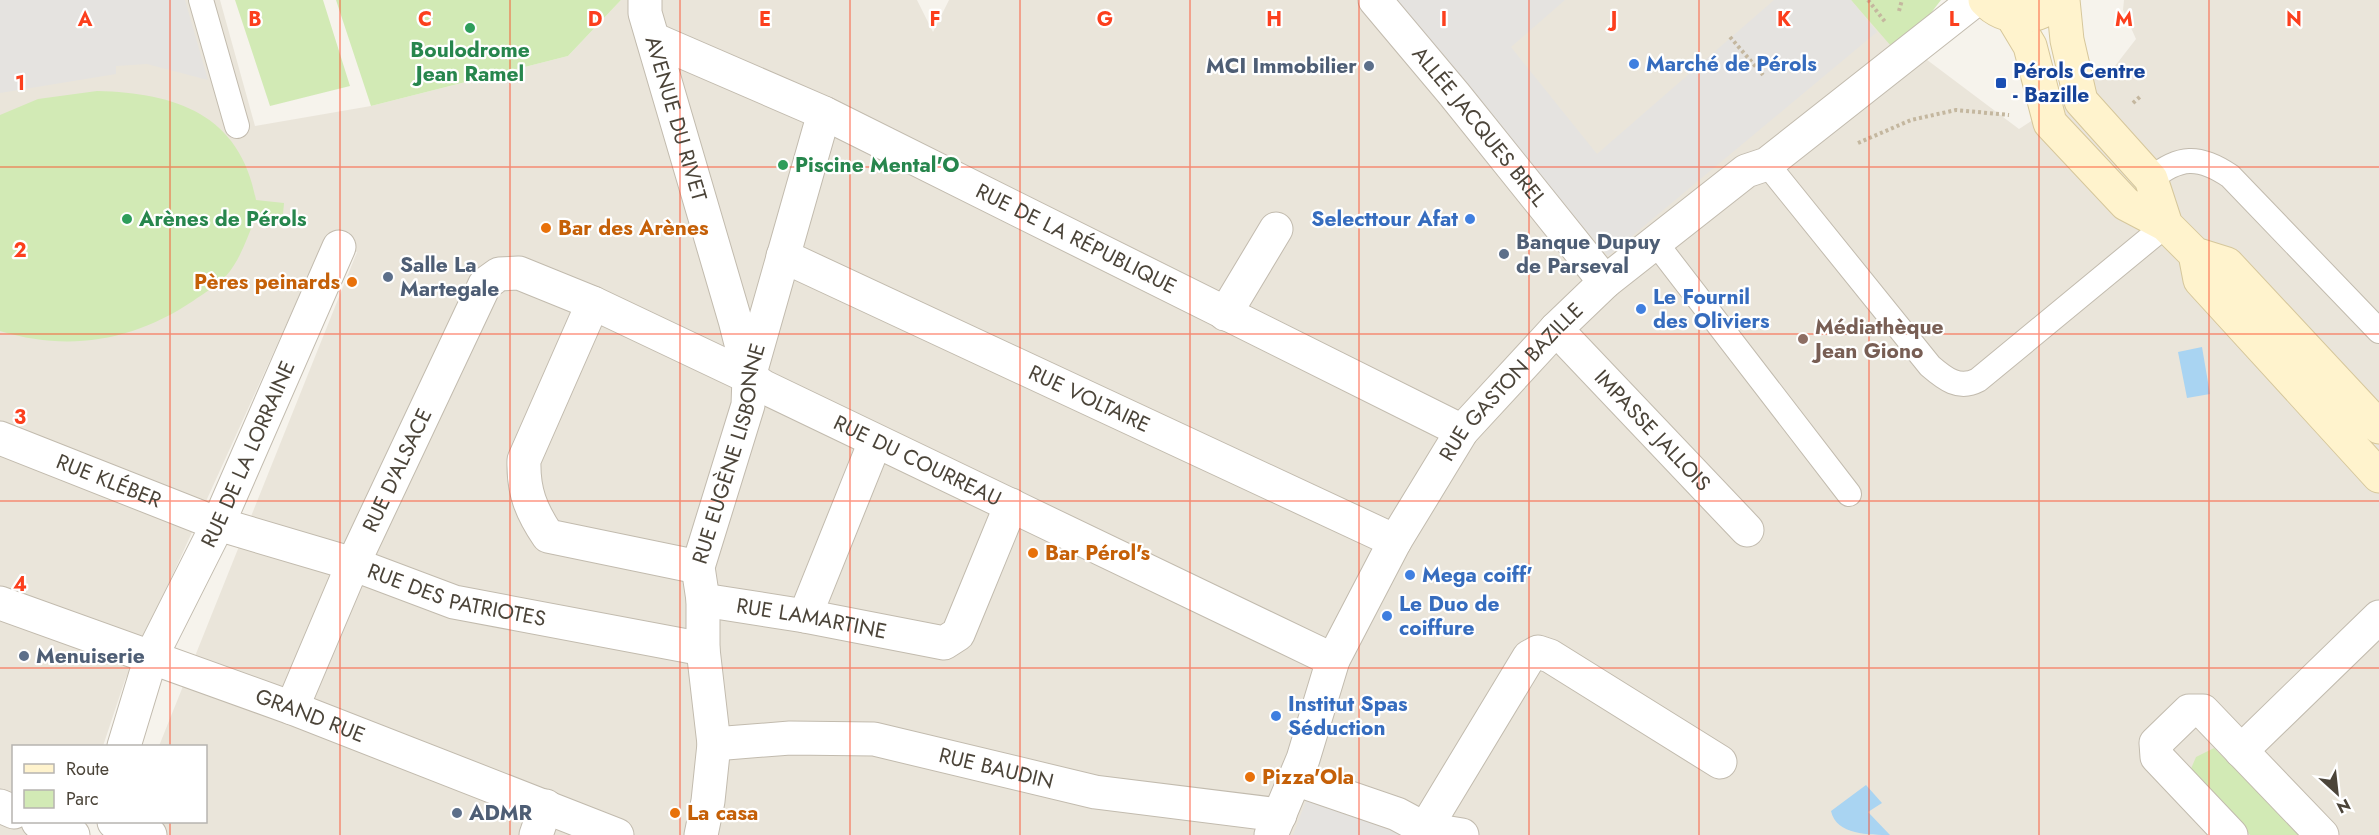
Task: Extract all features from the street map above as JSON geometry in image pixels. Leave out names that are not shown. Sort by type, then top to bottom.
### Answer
[{"type":"main road","points":[[1999,8],[2041,13],[2057,0]]},
{"type":"main road","points":[[2063,0],[2067,40],[2081,101],[2151,179],[2166,225]]},
{"type":"main road","points":[[1999,8],[2030,46],[2050,123],[2126,204],[2166,225],[2195,254],[2228,264],[2379,427]]},
{"type":"main road","points":[[2195,254],[2200,280],[2379,476]]},
{"type":"street","name":"AVENUE DU RIVET","points":[[645,0],[645,13],[735,320],[749,377]]},
{"type":"street","name":"ALLÉE JACQUES BREL","points":[[1375,0],[1454,94],[1605,282]]},
{"type":"street","name":"RUE GASTON BAZILLE","points":[[1274,830],[1295,779],[1333,660],[1395,542],[1462,431],[1556,329],[1605,282],[1746,171],[1767,164],[1810,129],[1899,43],[1975,0]]},
{"type":"street","name":"RUE DE LA RÉPUBLIQUE","points":[[653,39],[824,113],[1462,431]]},
{"type":"street","name":"RUE EUGÈNE LISBONNE","points":[[702,835],[714,744],[703,649],[703,600],[698,567],[748,405],[749,377],[824,113]]},
{"type":"street","points":[[1225,314],[1276,229]]},
{"type":"street","name":"RUE DE LA LORRAINE","points":[[125,745],[151,657],[218,524],[339,247]]},
{"type":"street","name":"RUE VOLTAIRE","points":[[783,256],[1395,542]]},
{"type":"street","name":"RUE DU COURREAU","points":[[499,274],[519,273],[593,303],[749,377],[764,387],[875,442],[1333,660]]},
{"type":"street","name":"RUE D'ALSACE","points":[[292,708],[353,564],[485,284],[499,274]]},
{"type":"street","points":[[593,303],[524,460],[524,475],[531,511],[548,536],[698,567]]},
{"type":"street","name":"IMPASSE JALLOIS","points":[[1556,329],[1747,530]]},
{"type":"street","name":"RUE KLÉBER","points":[[0,438],[218,524]]},
{"type":"street","points":[[805,616],[875,442]]},
{"type":"street","name":"RUE LAMARTINE","points":[[703,600],[805,616],[944,643],[958,634],[1011,505]]},
{"type":"street","name":"RUE DES PATRIOTES","points":[[218,524],[353,564],[454,602],[703,649]]},
{"type":"street","name":"GRAND RUE","points":[[0,603],[292,708],[541,821],[617,835]]},
{"type":"street","points":[[2241,751],[2379,618]]},
{"type":"street","points":[[1425,829],[1529,657],[1538,652],[1550,656],[1720,762]]},
{"type":"street","points":[[2231,835],[2157,757],[2156,742],[2188,711],[2203,711],[2322,835]]},
{"type":"street","name":"RUE BAUDIN","points":[[714,744],[790,738],[874,739],[1095,792],[1274,830]]},
{"type":"street","points":[[1295,779],[1397,814],[1425,829],[1462,835]]},
{"type":"street","points":[[41,823],[73,835]]},
{"type":"street","points":[[117,823],[150,835]]},
{"type":"lane","points":[[201,0],[237,126]]},
{"type":"lane","points":[[2151,179],[2171,163],[2180,161],[2216,166],[2230,176],[2379,331]]},
{"type":"lane","points":[[1767,164],[1930,366],[1957,385],[1969,385],[1978,380],[2166,225]]},
{"type":"lane","points":[[1655,242],[1849,494]]},
{"type":"path","points":[[1868,0],[1899,43]]},
{"type":"path","points":[[1730,37],[1762,75]]},
{"type":"path","points":[[1810,129],[1830,154],[1911,120],[1956,110],[2000,116],[2019,115]]},
{"type":"shaded area","points":[[0,0],[220,0],[255,126],[371,106],[568,56],[621,0],[917,0],[933,32],[949,0],[1862,0],[1886,29],[2019,129],[2115,66],[2136,39],[2123,10],[2124,0],[2379,0],[2379,835],[123,835],[129,823],[207,823],[207,745],[159,745],[357,252],[324,241],[125,680],[103,745],[12,745],[12,823],[72,835],[0,835]]},
{"type":"shaded area","points":[[0,0],[185,0],[208,80],[147,64],[116,66],[116,74],[0,93]]},
{"type":"shaded area","points":[[1391,0],[1565,0],[1511,47],[1597,154],[1774,0],[1851,0],[1877,32],[1608,256]]},
{"type":"shaded area","points":[[1312,785],[1446,835],[1293,835]]},
{"type":"green space","points":[[235,0],[323,0],[350,86],[270,106]]},
{"type":"green space","name":"Boulodrome Jean Ramel","points":[[336,0],[621,0],[568,56],[371,106]]},
{"type":"green space","points":[[1851,0],[1941,0],[1927,18],[1891,46]]},
{"type":"green space","name":"Arènes de Pérols","points":[[97,91],[153,97],[178,104],[200,114],[219,128],[236,147],[248,171],[256,200],[284,203],[282,225],[257,214],[240,254],[222,280],[193,301],[147,326],[124,334],[76,341],[51,341],[0,331],[0,115],[38,99]]},
{"type":"green space","points":[[2214,748],[2302,835],[2250,835],[2190,771],[2196,757]]},
{"type":"water","points":[[2202,347],[2210,394],[2187,398],[2178,352]]},
{"type":"water","points":[[1866,785],[1882,803],[1868,812],[1890,835],[1855,832],[1840,825],[1834,819],[1831,811]]},
{"type":"place","name":"Boulodrome Jean Ramel","points":[[470,28]]},
{"type":"place","name":"Marché de Pérols","points":[[1634,64]]},
{"type":"place","name":"MCI Immobilier","points":[[1369,66]]},
{"type":"place","name":"Pérols Centre - Bazille","points":[[2001,83]]},
{"type":"place","name":"Piscine Mental'O","points":[[783,165]]},
{"type":"place","name":"Arènes de Pérols","points":[[127,219]]},
{"type":"place","name":"Selecttour Afat","points":[[1470,219]]},
{"type":"place","name":"Bar des Arènes","points":[[546,228]]},
{"type":"place","name":"Banque Dupuy de Parseval","points":[[1504,254]]},
{"type":"place","name":"Salle La Martegale","points":[[388,277]]},
{"type":"place","name":"Pères peinards","points":[[352,282]]},
{"type":"place","name":"Le Fournil des Oliviers","points":[[1641,309]]},
{"type":"place","name":"Médiathèque Jean Giono","points":[[1803,339]]},
{"type":"place","name":"Bar Pérol's","points":[[1033,553]]},
{"type":"place","name":"Mega coiff'","points":[[1410,575]]},
{"type":"place","name":"Le Duo de coiffure","points":[[1387,616]]},
{"type":"place","name":"Menuiserie","points":[[24,656]]},
{"type":"place","name":"Institut Spas Séduction","points":[[1276,716]]},
{"type":"place","name":"Pizza'Ola","points":[[1250,777]]},
{"type":"place","name":"ADMR","points":[[457,813]]},
{"type":"place","name":"La casa","points":[[675,813]]}]
